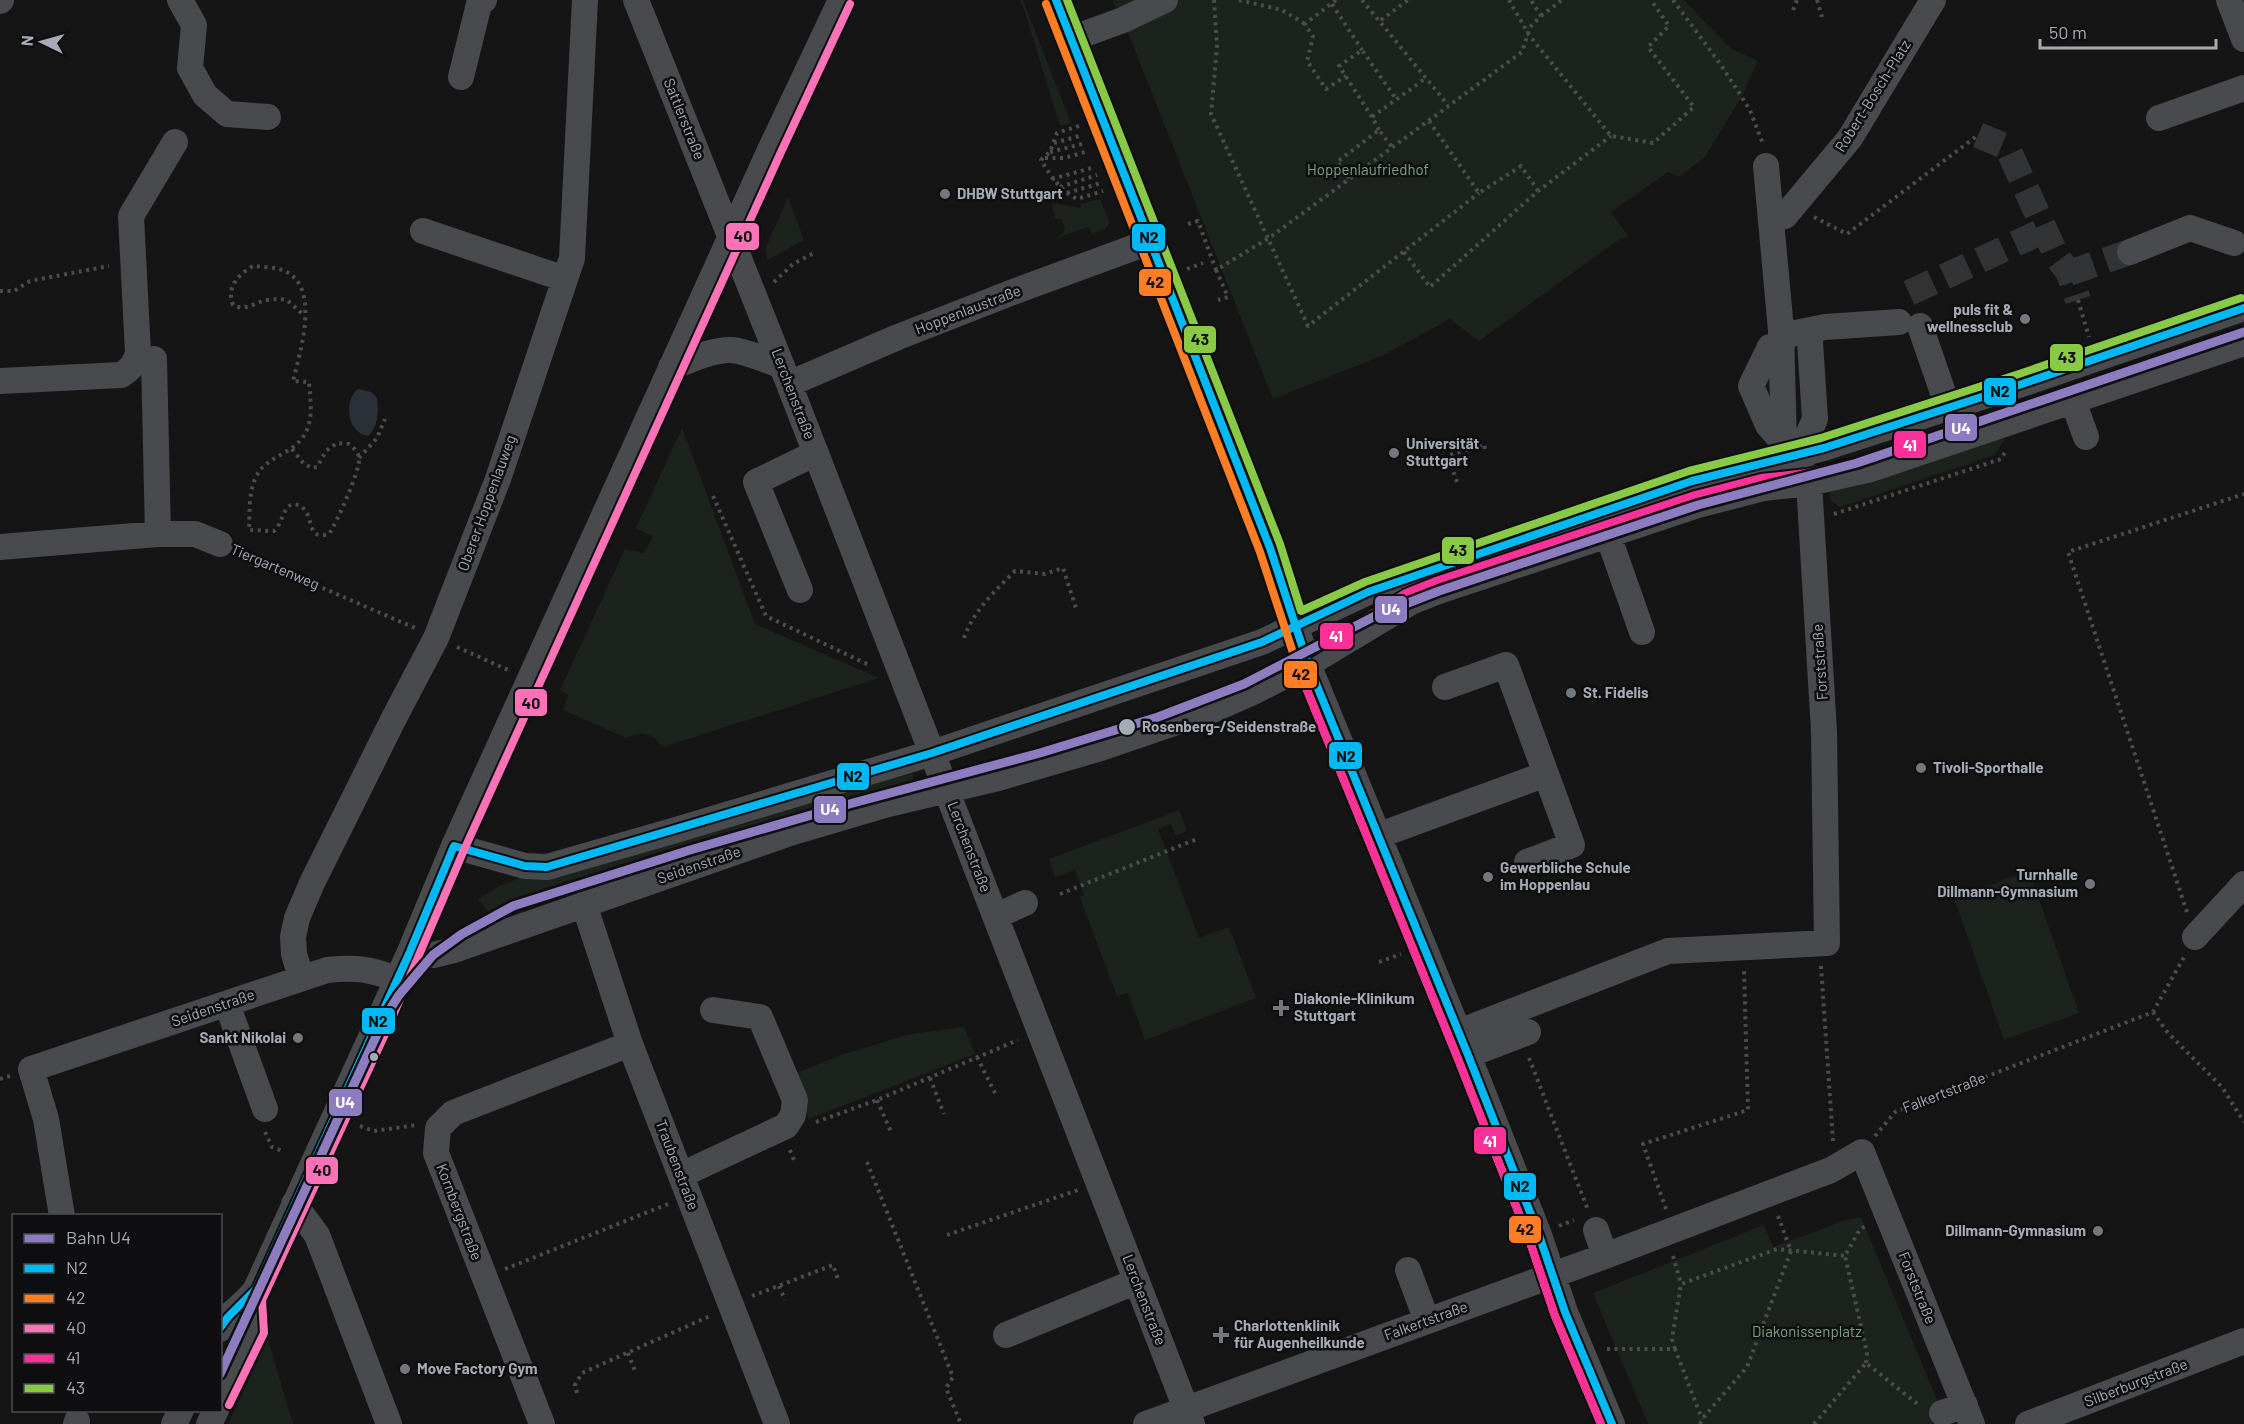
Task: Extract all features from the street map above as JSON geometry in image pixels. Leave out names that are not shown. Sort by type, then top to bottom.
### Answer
[{"type":"street","points":[[180,0],[194,25],[190,68],[205,95],[227,114],[268,117]]},
{"type":"street","points":[[461,77],[479,4],[484,0]]},
{"type":"street","name":"Oberer Hoppenlauweg","points":[[301,977],[294,954],[293,937],[297,918],[312,883],[436,638],[498,479],[573,258],[585,0]]},
{"type":"street","name":"Sattlerstraße","points":[[636,0],[731,237]]},
{"type":"street","points":[[222,1325],[226,1317],[250,1298],[294,1204],[409,954],[454,846],[771,148],[841,0]]},
{"type":"street","points":[[1056,0],[1269,548],[1308,664],[1380,835],[1539,1235],[1561,1272],[1565,1312],[1612,1424]]},
{"type":"street","points":[[1071,39],[1124,20],[1165,0]]},
{"type":"street","name":"Robert-Bosch-Platz","points":[[1789,212],[1850,138],[1933,0]]},
{"type":"street","points":[[2229,0],[2244,39]]},
{"type":"street","points":[[2158,118],[2244,88]]},
{"type":"street","points":[[0,381],[121,375],[136,361],[138,353],[131,216],[175,142]]},
{"type":"street","points":[[1766,166],[1782,341],[1825,327],[1909,324],[1948,407]]},
{"type":"street","points":[[2130,252],[2190,228],[2234,243]]},
{"type":"street","points":[[423,231],[565,279]]},
{"type":"street","name":"Lerchenstraße","points":[[731,237],[1190,1417]]},
{"type":"street","name":"Hoppenlaustraße","points":[[786,375],[898,337],[1149,242]]},
{"type":"street","points":[[454,846],[525,866],[547,867],[932,753],[1262,642],[1368,592],[1556,520],[1692,481],[1790,449],[1831,446],[2244,308]]},
{"type":"street","name":"Forststraße","points":[[1782,341],[1770,347],[1750,386],[1768,425],[1790,449],[1809,483],[1824,731],[1824,954]]},
{"type":"street","points":[[1790,449],[1807,437],[1815,419],[1810,342]]},
{"type":"street","name":"Seidenstraße","points":[[409,954],[433,955],[454,950],[793,832],[888,804],[998,778],[1101,748],[1238,699],[1308,664],[1411,602],[1721,498],[1764,488],[1809,483],[1871,469],[2244,343]]},
{"type":"street","points":[[672,367],[707,354],[730,350],[755,356],[786,375]]},
{"type":"street","points":[[154,359],[158,534]]},
{"type":"street","points":[[2022,384],[2031,415]]},
{"type":"street","points":[[2073,401],[2086,437]]},
{"type":"street","points":[[800,590],[756,482],[816,453]]},
{"type":"street","name":"Tiergartenweg","points":[[0,547],[158,534],[195,534],[220,544]]},
{"type":"street","points":[[1608,535],[1642,632]]},
{"type":"street","points":[[1444,687],[1506,665],[1572,845],[1527,862]]},
{"type":"street","points":[[1380,835],[1546,774]]},
{"type":"street","points":[[2196,937],[2244,884]]},
{"type":"street","points":[[996,916],[1025,903]]},
{"type":"street","name":"Traubenstraße","points":[[584,904],[630,1044],[681,1175],[722,1310],[777,1424]]},
{"type":"street","points":[[1464,1044],[1668,951],[1824,954]]},
{"type":"street","name":"Seidenstraße","points":[[62,1214],[46,1119],[31,1070],[327,970],[370,969],[397,979]]},
{"type":"street","points":[[227,1005],[265,1109]]},
{"type":"street","points":[[681,1175],[786,1126],[793,1115],[795,1100],[760,1017],[713,1010]]},
{"type":"street","points":[[1464,1044],[1528,1043]]},
{"type":"street","name":"Kornbergstraße","points":[[542,1424],[436,1153],[438,1128],[453,1113],[630,1044]]},
{"type":"street","name":"Forststraße","points":[[1862,1152],[1888,1216],[1950,1412]]},
{"type":"street","name":"Falkertstraße","points":[[1146,1424],[1190,1417],[1427,1321],[1605,1256],[1838,1166],[1862,1152]]},
{"type":"street","points":[[294,1204],[317,1235],[389,1424]]},
{"type":"street","points":[[1592,1221],[1605,1256]]},
{"type":"street","points":[[1408,1270],[1427,1321]]},
{"type":"street","points":[[1006,1335],[1137,1281]]},
{"type":"street","points":[[222,1396],[254,1330],[250,1298]]},
{"type":"street","name":"Silberburgstraße","points":[[2028,1424],[2244,1341]]},
{"type":"path","points":[[1214,0],[1217,46],[1211,114],[1308,326],[1479,193],[1521,166],[1538,191]]},
{"type":"path","points":[[1239,0],[1282,10],[1305,24],[1313,37],[1307,61],[1326,89],[1346,76]]},
{"type":"path","points":[[1305,24],[1336,0]]},
{"type":"path","points":[[1362,0],[1381,20],[1448,105]]},
{"type":"path","points":[[1381,20],[1408,0]]},
{"type":"path","points":[[1509,0],[1528,35],[1611,136],[1653,143],[1694,107],[1648,47],[1669,26],[1651,0]]},
{"type":"path","points":[[1531,0],[1541,16]]},
{"type":"path","points":[[1216,270],[1269,238],[1522,52],[1530,27],[1562,0]]},
{"type":"path","points":[[1673,0],[1721,65],[1750,110],[1764,145],[1766,166]]},
{"type":"path","points":[[1793,10],[1797,0]]},
{"type":"path","points":[[1817,0],[1822,17]]},
{"type":"path","points":[[1332,3],[1396,99]]},
{"type":"path","points":[[1362,50],[1339,66],[1392,147]]},
{"type":"path","points":[[1372,117],[1426,78]]},
{"type":"path","points":[[1429,121],[1479,193]]},
{"type":"path","points":[[1079,126],[1057,133],[1050,152],[1041,160],[1052,179],[1077,200],[1103,191]]},
{"type":"path","points":[[1349,178],[1337,162],[1379,130]]},
{"type":"path","points":[[1054,143],[1083,135]]},
{"type":"path","points":[[1789,212],[1847,234],[1978,135]]},
{"type":"path","points":[[1404,252],[1430,287],[1538,191],[1611,136]]},
{"type":"path","points":[[1050,152],[1086,143]]},
{"type":"path","points":[[1043,158],[1065,158],[1088,151]]},
{"type":"path","points":[[1052,179],[1095,167]]},
{"type":"path","points":[[1060,187],[1097,175]]},
{"type":"path","points":[[1066,193],[1101,183]]},
{"type":"path","points":[[1188,224],[1198,221],[1228,297],[1218,300]]},
{"type":"path","points":[[773,283],[793,264],[814,253]]},
{"type":"path","points":[[0,291],[14,291],[30,281],[133,261]]},
{"type":"path","points":[[292,449],[304,464],[312,468],[317,466],[326,451],[337,443],[350,444],[357,453],[359,458],[357,472],[329,534],[319,536],[315,534],[306,509],[293,504],[286,508],[281,522],[274,531],[249,530],[251,493],[257,474],[272,460],[292,449],[309,428],[311,414],[309,382],[293,381],[305,316],[303,292],[293,276],[284,271],[253,266],[235,279],[231,299],[238,308],[268,300],[287,300],[305,316]]},
{"type":"path","points":[[2078,300],[2092,344]]},
{"type":"path","points":[[359,458],[377,438],[385,419]]},
{"type":"path","points":[[1457,482],[1448,456],[1484,444],[1485,449]]},
{"type":"path","points":[[2244,494],[2068,552],[2196,937],[2153,1012],[2168,1033],[2222,1087],[2244,1122]]},
{"type":"path","name":"Tiergartenweg","points":[[220,544],[390,616]]},
{"type":"path","points":[[964,638],[969,624],[983,603],[1016,571],[1045,574],[1063,568],[1076,608]]},
{"type":"path","points":[[465,651],[530,680]]},
{"type":"path","points":[[1059,894],[1197,839]]},
{"type":"path","points":[[1810,966],[1824,954]]},
{"type":"path","points":[[1824,954],[1833,1145],[1838,1166]]},
{"type":"path","points":[[1673,1230],[1643,1144],[1748,1110],[1744,970],[1755,969]]},
{"type":"path","name":"Falkertstraße","points":[[1862,1152],[1894,1112],[2153,1012]]},
{"type":"path","points":[[786,1126],[815,1122],[877,1100],[1040,1032]]},
{"type":"path","points":[[1528,1043],[1592,1221]]},
{"type":"path","points":[[977,1057],[996,1095]]},
{"type":"path","points":[[930,1078],[944,1114]]},
{"type":"path","points":[[877,1100],[892,1134]]},
{"type":"path","points":[[360,1126],[374,1131],[412,1125]]},
{"type":"path","points":[[867,1162],[953,1377],[946,1388],[961,1424]]},
{"type":"path","points":[[947,1235],[1099,1183]]},
{"type":"path","points":[[1701,1422],[1747,1367],[1791,1251],[1769,1193]]},
{"type":"path","points":[[484,1277],[668,1203]]},
{"type":"path","points":[[1814,1424],[1866,1363],[1867,1353],[1845,1256],[1860,1229],[1888,1216]]},
{"type":"path","points":[[1701,1422],[1671,1339],[1681,1284],[1778,1249],[1845,1256]]},
{"type":"path","points":[[577,1393],[575,1385],[582,1373],[722,1310],[833,1265],[837,1279]]},
{"type":"path","points":[[779,1286],[784,1300]]},
{"type":"path","points":[[1606,1349],[1675,1349]]},
{"type":"path","points":[[627,1353],[635,1371]]},
{"type":"path","points":[[1866,1363],[1950,1412]]},
{"type":"green space","points":[[1019,0],[1023,0],[1071,123],[1060,126],[1023,6]]},
{"type":"green space","name":"Hoppenlaufriedhof","points":[[1112,0],[1684,0],[1730,48],[1758,61],[1742,96],[1705,157],[1679,177],[1668,172],[1611,212],[1628,236],[1623,240],[1621,238],[1479,341],[1450,319],[1384,355],[1273,399],[1123,20]]},
{"type":"green space","points":[[788,197],[804,240],[768,260],[766,247]]},
{"type":"green space","points":[[1100,199],[1110,223],[1105,229],[1092,234],[1088,227],[1055,239],[1063,233],[1065,228],[1061,220],[1055,218],[1052,203],[1081,208],[1080,204]]},
{"type":"green space","points":[[682,428],[755,624],[879,678],[663,747],[646,734],[626,738],[563,710],[568,695],[560,690],[625,549],[644,553],[653,537],[636,528]]},
{"type":"green space","points":[[2011,428],[1995,455],[1840,507],[1832,502],[1829,495],[1833,485]]},
{"type":"green space","points":[[910,763],[916,787],[706,847],[494,919],[478,899],[499,886],[535,872]]},
{"type":"green space","points":[[1179,810],[1187,831],[1176,836],[1171,824],[1158,829],[1199,938],[1229,927],[1256,998],[1145,1040],[1128,993],[1117,997],[1080,897],[1084,895],[1075,870],[1055,877],[1049,859]]},
{"type":"green space","points":[[2029,871],[2079,1013],[2004,1040],[1954,898]]},
{"type":"green space","points":[[964,1027],[975,1054],[809,1119],[791,1075],[844,1054],[910,1034]]},
{"type":"green space","name":"Diakonissenplatz","points":[[1861,1217],[1947,1424],[1648,1424],[1593,1293],[1764,1225],[1773,1247],[1846,1220]]},
{"type":"green space","points":[[268,1339],[293,1424],[228,1424]]},
{"type":"shaded area","points":[[358,389],[371,392],[377,398],[377,418],[368,436],[355,429],[350,416],[350,401]]},
{"type":"tunnel","points":[[1978,135],[2007,147],[2057,257],[2069,273],[2078,300]]},
{"type":"tunnel","points":[[1909,293],[2045,230]]},
{"type":"tunnel","points":[[2069,273],[2130,252]]},
{"type":"rail line","name":"U4","points":[[222,1370],[385,1017],[399,995],[433,955],[462,934],[513,906],[690,850],[1040,753],[1158,717],[1244,684],[1377,615],[1439,591],[1698,505],[1857,463],[2244,332]]},
{"type":"transit line","name":"N2","points":[[1056,0],[1270,548],[1308,664],[1468,1055],[1539,1235],[1565,1312],[1612,1424]]},
{"type":"transit line","name":"43","points":[[1067,0],[1280,544],[1301,611],[1365,582],[1689,471],[1821,438],[2019,374],[2241,298]]},
{"type":"transit line","name":"40","points":[[229,1405],[264,1333],[262,1300],[386,1032],[464,850],[850,4]]},
{"type":"transit line","name":"42","points":[[1046,4],[1260,552],[1298,668],[1458,1059],[1529,1239],[1555,1316],[1601,1424]]},
{"type":"transit line","name":"N2","points":[[222,1325],[256,1289],[409,954],[454,846],[525,866],[547,867],[932,753],[1262,642],[1368,592],[1692,481],[1824,448],[2022,384],[2244,308]]},
{"type":"transit line","name":"41","points":[[1601,1424],[1555,1316],[1529,1239],[1458,1059],[1298,668],[1299,659],[1406,593],[1436,581],[1695,495],[1761,478],[1807,473],[1868,459],[2241,333]]},
{"type":"place","name":"DHBW Stuttgart","points":[[945,194]]},
{"type":"place","name":"puls fit & wellnessclub","points":[[2025,319]]},
{"type":"place","name":"Universität Stuttgart","points":[[1394,453]]},
{"type":"place","name":"St. Fidelis","points":[[1571,693]]},
{"type":"place","name":"Rosenberg-/Seidenstraße","points":[[1127,727]]},
{"type":"place","name":"Tivoli-Sporthalle","points":[[1921,768]]},
{"type":"place","name":"Gewerbliche Schule im Hoppenlau","points":[[1488,877]]},
{"type":"place","name":"Turnhalle Dillmann-Gymnasium","points":[[2090,884]]},
{"type":"place","name":"Diakonie-Klinikum Stuttgart","points":[[1281,1008]]},
{"type":"place","name":"Sankt Nikolai","points":[[298,1038]]},
{"type":"place","name":"Dillmann-Gymnasium","points":[[2098,1231]]},
{"type":"place","name":"Charlottenklinik für Augenheilkunde","points":[[1221,1335]]},
{"type":"place","name":"Move Factory Gym","points":[[405,1369]]}]
